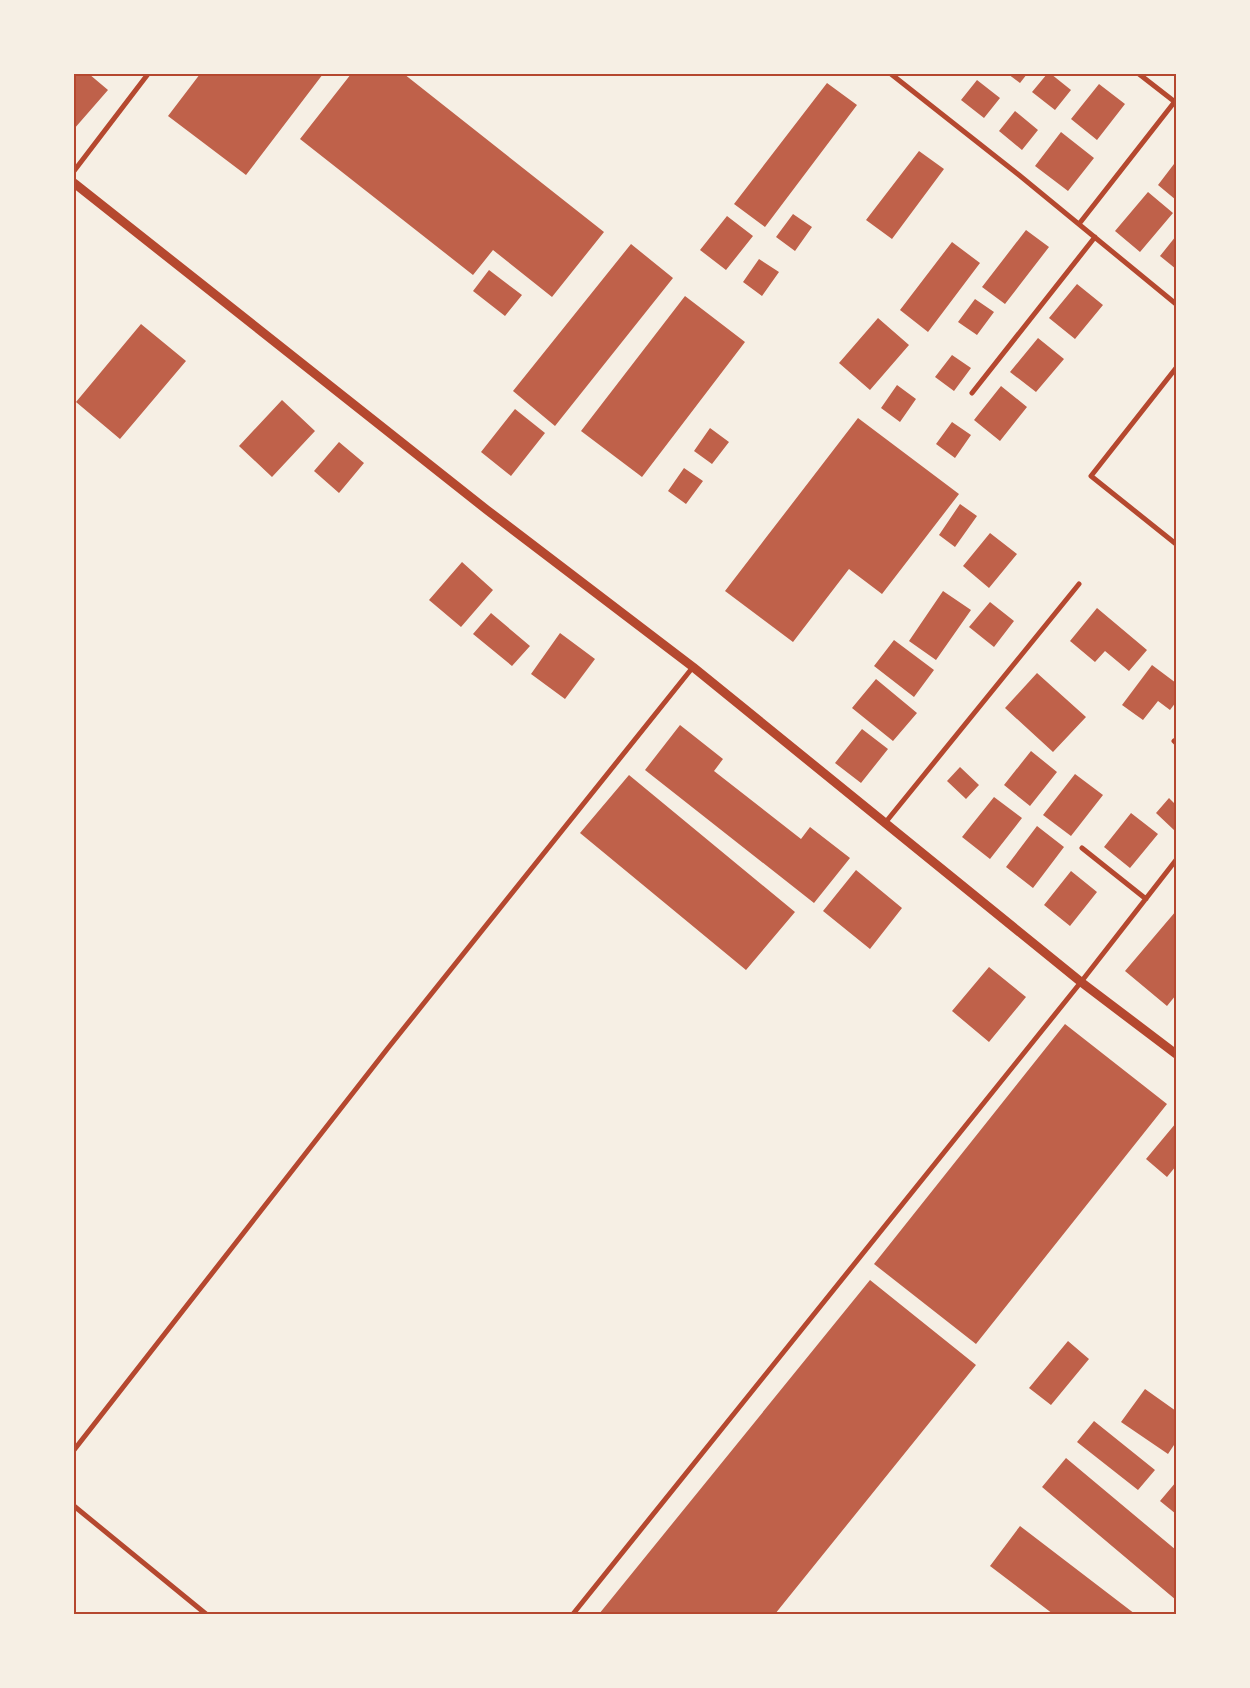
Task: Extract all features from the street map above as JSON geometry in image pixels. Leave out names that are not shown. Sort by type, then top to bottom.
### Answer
[{"type":"street","points":[[74,171],[148,74]]},
{"type":"street","points":[[890,74],[1079,224],[1176,304]]},
{"type":"street","points":[[1079,224],[1176,101],[1139,74]]},
{"type":"street","points":[[74,183],[487,510],[693,667],[1081,982],[1176,1054]]},
{"type":"street","points":[[972,393],[1095,237]]},
{"type":"street","points":[[1176,368],[1091,476],[1176,544]]},
{"type":"street","points":[[885,823],[1078,584]]},
{"type":"street","points":[[74,1450],[369,1071],[693,667]]},
{"type":"street","points":[[1082,848],[1146,899]]},
{"type":"street","points":[[573,1614],[1081,982],[1176,860]]},
{"type":"street","points":[[74,1506],[206,1614]]},
{"type":"building","points":[[74,74],[89,74],[108,90],[74,129]]},
{"type":"building","points":[[200,74],[323,74],[246,175],[168,116]]},
{"type":"building","points":[[351,74],[404,74],[604,232],[552,297],[493,250],[473,275],[300,139]]},
{"type":"building","points":[[1008,74],[1027,74],[1020,83]]},
{"type":"building","points":[[1047,74],[1051,74],[1071,90],[1055,110],[1032,92]]},
{"type":"building","points":[[977,80],[1000,98],[984,118],[961,100]]},
{"type":"building","points":[[827,83],[857,105],[765,227],[734,204]]},
{"type":"building","points":[[1099,84],[1125,104],[1097,140],[1071,119]]},
{"type":"building","points":[[1015,111],[1038,130],[1022,150],[999,131]]},
{"type":"building","points":[[1061,132],[1094,158],[1068,191],[1035,166]]},
{"type":"building","points":[[919,151],[944,169],[892,239],[866,220]]},
{"type":"building","points":[[1174,164],[1176,166],[1176,200],[1158,185]]},
{"type":"building","points":[[1148,192],[1173,213],[1140,252],[1115,231]]},
{"type":"building","points":[[793,214],[812,227],[795,251],[776,237]]},
{"type":"building","points":[[727,216],[753,236],[726,270],[700,250]]},
{"type":"building","points":[[1026,230],[1049,247],[1005,304],[982,287]]},
{"type":"building","points":[[1176,236],[1176,269],[1160,256]]},
{"type":"building","points":[[952,242],[980,263],[928,332],[900,310]]},
{"type":"building","points":[[631,244],[673,278],[555,426],[513,391]]},
{"type":"building","points":[[759,259],[779,272],[762,296],[743,282]]},
{"type":"building","points":[[489,270],[522,295],[505,316],[473,291]]},
{"type":"building","points":[[1077,284],[1103,305],[1075,339],[1049,318]]},
{"type":"building","points":[[685,296],[745,342],[642,477],[581,431]]},
{"type":"building","points":[[975,299],[994,312],[977,335],[958,322]]},
{"type":"building","points":[[878,318],[909,345],[870,390],[839,363]]},
{"type":"building","points":[[141,324],[186,361],[120,439],[76,402]]},
{"type":"building","points":[[1038,338],[1064,359],[1036,392],[1010,372]]},
{"type":"building","points":[[952,355],[971,368],[954,391],[935,377]]},
{"type":"building","points":[[897,385],[916,399],[900,422],[881,408]]},
{"type":"building","points":[[1001,386],[1027,407],[1000,441],[974,420]]},
{"type":"building","points":[[282,400],[315,431],[272,477],[239,446]]},
{"type":"building","points":[[515,409],[545,433],[511,476],[481,452]]},
{"type":"building","points":[[858,418],[959,494],[882,594],[849,569],[793,642],[725,591]]},
{"type":"building","points":[[952,422],[971,435],[955,458],[936,444]]},
{"type":"building","points":[[710,428],[729,442],[712,464],[694,451]]},
{"type":"building","points":[[339,442],[364,463],[339,493],[314,471]]},
{"type":"building","points":[[684,468],[703,481],[686,504],[668,491]]},
{"type":"building","points":[[960,504],[977,516],[955,547],[939,535]]},
{"type":"building","points":[[990,533],[1017,554],[989,588],[963,566]]},
{"type":"building","points":[[462,562],[493,590],[461,627],[429,600]]},
{"type":"building","points":[[943,591],[971,610],[936,660],[909,641]]},
{"type":"building","points":[[990,602],[1014,621],[994,647],[969,627]]},
{"type":"building","points":[[1097,608],[1147,650],[1129,671],[1105,651],[1095,662],[1070,641]]},
{"type":"building","points":[[491,613],[530,646],[512,666],[473,634]]},
{"type":"building","points":[[560,633],[595,659],[565,699],[531,674]]},
{"type":"building","points":[[894,640],[934,670],[914,697],[874,666]]},
{"type":"building","points":[[1152,665],[1176,683],[1176,702],[1170,710],[1158,701],[1143,720],[1122,705]]},
{"type":"building","points":[[1037,673],[1086,717],[1053,752],[1005,708]]},
{"type":"building","points":[[876,679],[917,713],[893,741],[852,708]]},
{"type":"building","points":[[680,725],[723,759],[714,771],[801,839],[810,827],[850,858],[814,903],[645,770]]},
{"type":"building","points":[[862,729],[888,749],[861,783],[835,763]]},
{"type":"building","points":[[1031,751],[1057,772],[1030,806],[1004,785]]},
{"type":"building","points":[[960,767],[979,785],[966,799],[947,781]]},
{"type":"building","points":[[1075,774],[1103,795],[1071,836],[1043,815]]},
{"type":"building","points":[[629,775],[795,912],[746,970],[580,833]]},
{"type":"building","points":[[994,797],[1022,818],[990,859],[962,837]]},
{"type":"building","points":[[1169,798],[1176,805],[1175,831],[1156,813]]},
{"type":"building","points":[[1131,813],[1158,834],[1130,868],[1104,847]]},
{"type":"building","points":[[1037,826],[1064,847],[1033,888],[1006,867]]},
{"type":"building","points":[[856,870],[902,908],[870,949],[823,911]]},
{"type":"building","points":[[1071,871],[1097,892],[1070,926],[1044,905]]},
{"type":"building","points":[[1176,911],[1176,995],[1167,1006],[1125,971]]},
{"type":"building","points":[[989,967],[1026,997],[989,1042],[952,1011]]},
{"type":"building","points":[[1065,1024],[1167,1104],[976,1344],[874,1264]]},
{"type":"building","points":[[1176,1123],[1176,1166],[1167,1177],[1146,1159]]},
{"type":"building","points":[[870,1280],[976,1365],[775,1614],[599,1614]]},
{"type":"building","points":[[1068,1341],[1089,1359],[1051,1405],[1029,1388]]},
{"type":"building","points":[[1145,1389],[1176,1411],[1176,1442],[1168,1454],[1121,1422]]},
{"type":"building","points":[[1094,1421],[1155,1470],[1138,1490],[1077,1442]]},
{"type":"building","points":[[1066,1458],[1176,1550],[1176,1600],[1042,1487]]},
{"type":"building","points":[[1176,1482],[1176,1514],[1160,1501]]},
{"type":"building","points":[[1020,1526],[1135,1614],[1053,1614],[990,1566]]}]
